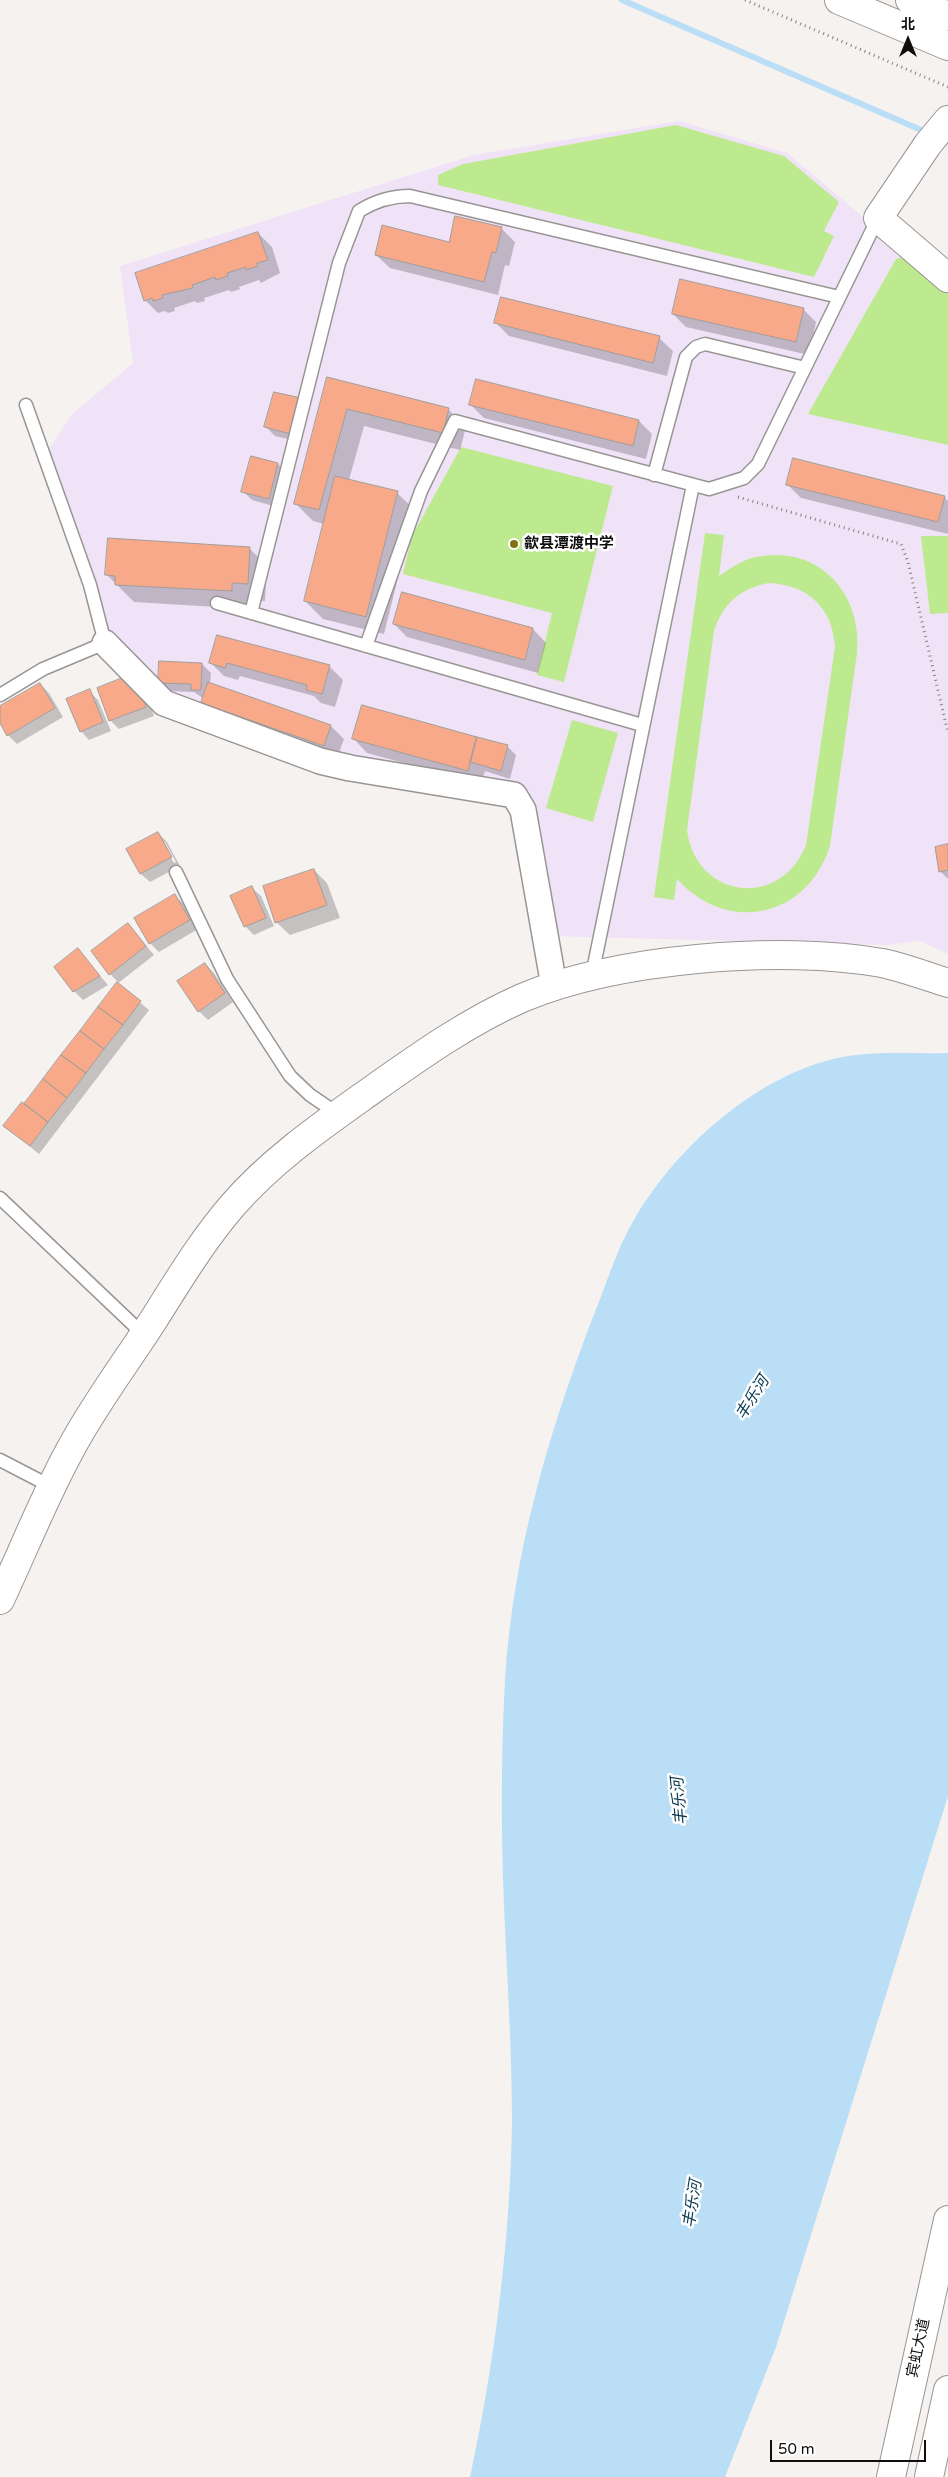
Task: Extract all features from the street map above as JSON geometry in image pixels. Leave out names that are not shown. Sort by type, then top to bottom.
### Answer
[{"type":"street","points":[[839,0],[948,46]]},
{"type":"street","points":[[910,0],[948,16]]},
{"type":"street","points":[[948,120],[928,144],[878,218],[948,278]]},
{"type":"street","points":[[104,643],[164,702],[320,760],[350,768],[514,795],[522,810],[554,986]]},
{"type":"street","points":[[0,1600],[69,1451],[199,1249],[235,1202],[278,1161],[338,1114],[468,1026],[502,1007],[554,986],[592,975],[688,961],[770,956],[827,957],[881,963],[916,971],[948,983]]},
{"type":"street","name":"宾虹大道","points":[[891,2477],[948,2220]]},
{"type":"street","points":[[929,2477],[948,2390]]},
{"type":"lane","points":[[251,613],[339,263],[359,211],[366,206],[386,198],[410,196],[839,297]]},
{"type":"lane","points":[[366,646],[421,491],[455,421],[709,489],[744,478],[758,464],[878,218]]},
{"type":"lane","points":[[654,474],[686,357],[696,346],[705,344],[805,368]]},
{"type":"lane","points":[[0,695],[43,670],[104,643],[90,585],[26,406]]},
{"type":"lane","points":[[592,975],[693,485]]},
{"type":"lane","points":[[217,603],[642,725]]},
{"type":"lane","points":[[176,872],[227,979],[290,1076],[310,1095],[338,1114]]},
{"type":"lane","points":[[0,1198],[144,1335]]},
{"type":"lane","points":[[0,1460],[52,1487]]},
{"type":"path","points":[[745,0],[948,86]]},
{"type":"path","points":[[709,489],[901,544],[908,562],[948,733]]},
{"type":"shaded area","name":"歙县潭渡中学","points":[[679,121],[787,153],[948,288],[948,954],[920,941],[886,945],[549,936],[521,783],[415,776],[347,761],[170,698],[110,639],[49,449],[71,415],[133,363],[120,266],[474,155]]},
{"type":"green space","points":[[676,125],[784,156],[839,202],[824,231],[834,236],[814,277],[438,185],[438,175],[463,164]]},
{"type":"green space","points":[[902,257],[948,293],[948,445],[808,414],[896,259]]},
{"type":"green space","points":[[461,447],[613,486],[564,682],[537,675],[552,613],[403,574],[412,536]]},
{"type":"green space","points":[[705,533],[724,535],[719,576],[741,562],[756,557],[778,555],[799,558],[817,566],[832,578],[844,593],[852,611],[857,631],[857,653],[830,846],[819,870],[804,889],[785,903],[764,910],[742,912],[719,908],[697,897],[677,879],[674,900],[654,897]],"holes":[[[769,583],[795,588],[806,594],[824,610],[833,633],[835,647],[806,845],[794,866],[778,880],[759,887],[740,888],[722,882],[706,871],[694,853],[687,830],[714,631],[722,612],[734,598],[759,585]]]},
{"type":"green space","points":[[921,536],[948,536],[948,613],[930,614]]},
{"type":"green space","points":[[572,720],[618,733],[593,822],[546,808]]},
{"type":"water","name":"丰乐河","points":[[948,1053],[948,1796],[776,2347],[725,2477],[470,2477],[487,2389],[500,2301],[511,2167],[511,2067],[502,1821],[505,1680],[509,1633],[524,1541],[547,1450],[561,1405],[612,1267],[628,1230],[653,1191],[674,1164],[699,1138],[725,1115],[754,1094],[784,1077],[816,1064],[860,1054]]},
{"type":"building","points":[[455,216],[502,227],[496,253],[492,252],[484,282],[375,255],[382,225],[449,242]]},
{"type":"building","points":[[258,232],[268,260],[257,263],[258,266],[246,270],[246,267],[227,273],[228,276],[216,280],[215,277],[192,285],[193,288],[162,295],[163,298],[153,301],[152,298],[144,301],[135,273]]},
{"type":"building","points":[[680,279],[804,308],[796,342],[672,314]]},
{"type":"building","points":[[501,297],[660,336],[653,363],[494,323]]},
{"type":"building","points":[[327,377],[449,408],[443,433],[347,409],[319,510],[294,504]]},
{"type":"building","points":[[476,379],[639,420],[633,446],[469,405]]},
{"type":"building","points":[[274,392],[301,398],[291,434],[264,427]]},
{"type":"building","points":[[251,456],[278,463],[269,499],[241,492]]},
{"type":"building","points":[[793,458],[945,496],[938,522],[786,485]]},
{"type":"building","points":[[335,476],[398,491],[366,617],[304,601]]},
{"type":"building","points":[[108,538],[250,547],[248,584],[232,583],[232,591],[115,585],[115,576],[105,575]]},
{"type":"building","points":[[402,592],[533,628],[525,660],[393,624]]},
{"type":"building","points":[[217,635],[330,665],[322,694],[306,690],[307,685],[227,663],[225,668],[209,663]]},
{"type":"building","points":[[159,661],[202,663],[201,690],[191,690],[191,684],[158,683]]},
{"type":"building","points":[[125,677],[144,700],[146,707],[109,721],[97,688]]},
{"type":"building","points":[[208,682],[331,725],[324,746],[201,703]]},
{"type":"building","points":[[40,683],[55,708],[7,736],[0,723],[0,706]]},
{"type":"building","points":[[90,689],[103,722],[80,732],[66,699]]},
{"type":"building","points":[[362,705],[477,737],[468,771],[352,739]]},
{"type":"building","points":[[477,737],[508,745],[501,771],[470,762]]},
{"type":"building","points":[[158,832],[172,857],[140,874],[126,849]]},
{"type":"building","points":[[948,844],[948,870],[939,872],[935,847]]},
{"type":"building","points":[[314,869],[327,905],[275,923],[263,886]]},
{"type":"building","points":[[252,886],[266,918],[244,927],[230,896]]},
{"type":"building","points":[[175,894],[190,920],[149,944],[134,918]]},
{"type":"building","points":[[128,923],[146,946],[109,975],[91,951]]},
{"type":"building","points":[[78,948],[100,976],[73,992],[54,967]]},
{"type":"building","points":[[205,963],[225,993],[198,1012],[177,981]]},
{"type":"building","points":[[117,982],[141,1001],[123,1025],[98,1007]]},
{"type":"building","points":[[98,1007],[123,1025],[104,1049],[80,1031]]},
{"type":"building","points":[[80,1031],[104,1049],[86,1073],[61,1055]]},
{"type":"building","points":[[61,1055],[86,1073],[67,1098],[43,1079]]},
{"type":"building","points":[[43,1079],[67,1098],[48,1122],[24,1104]]},
{"type":"building","points":[[22,1102],[48,1122],[30,1146],[3,1126]]},
{"type":"waterway","points":[[622,0],[928,133]]},
{"type":"place","name":"歙县潭渡中学","points":[[514,544]]}]
